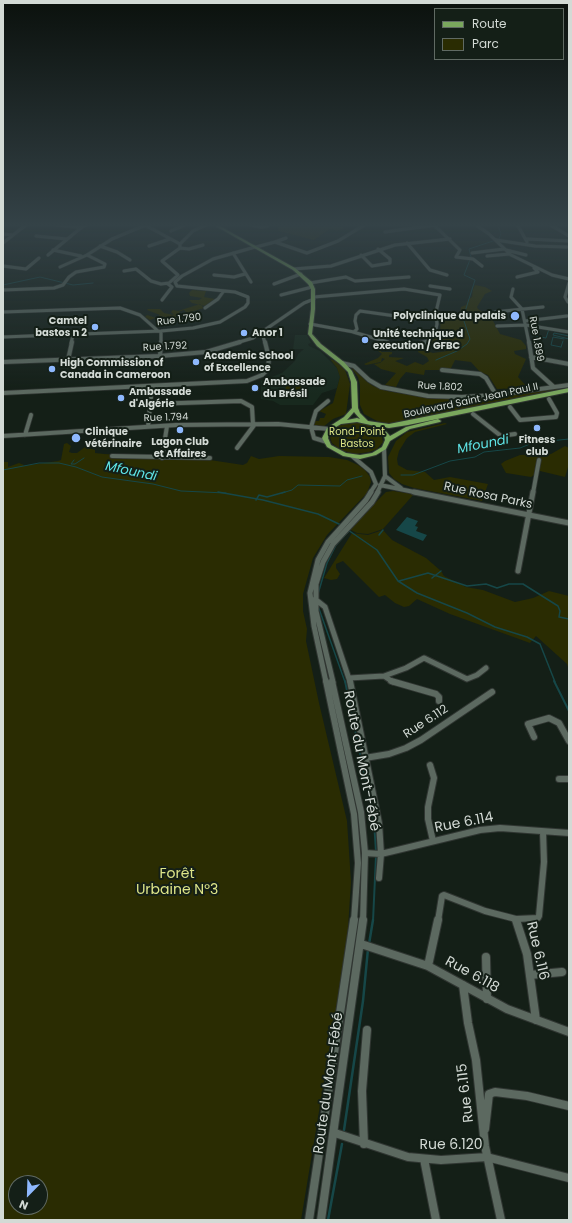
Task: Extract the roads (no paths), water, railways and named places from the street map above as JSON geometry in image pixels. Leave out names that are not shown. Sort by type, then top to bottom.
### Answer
[{"type":"main road","points":[[307,281],[311,285],[314,298],[310,324],[310,334],[312,339],[342,363],[353,377],[355,408],[358,414],[365,421]]},
{"type":"main road","name":"Boulevard Saint Jean Paul II","points":[[388,440],[408,428],[549,399],[568,392]]},
{"type":"main road","name":"Boulevard Saint Jean Paul II","points":[[377,425],[389,426],[408,423],[568,392]]},
{"type":"main road","points":[[341,422],[365,421],[377,425],[385,431],[388,440],[384,448],[367,456],[352,456],[339,453],[327,442],[326,433],[329,429],[341,422],[355,408]]},
{"type":"street","points":[[3,290],[48,289],[63,285],[67,281]]},
{"type":"street","points":[[151,281],[168,284],[172,287],[162,300]]},
{"type":"street","points":[[168,284],[172,281]]},
{"type":"street","name":"Rue 1.790","points":[[3,337],[160,331],[193,328],[220,322],[239,312],[248,303],[248,297],[243,293],[175,286],[176,281]]},
{"type":"street","points":[[274,284],[282,281]]},
{"type":"street","points":[[281,295],[328,281]]},
{"type":"street","points":[[425,292],[434,281]]},
{"type":"street","points":[[568,302],[565,297],[569,283]]},
{"type":"street","points":[[430,286],[450,289]]},
{"type":"street","points":[[314,298],[404,289],[440,295],[436,312],[437,329],[432,338],[425,343],[414,345]]},
{"type":"street","name":"Rue 1.899","points":[[513,290],[511,297],[521,309],[526,323],[532,368],[554,387]]},
{"type":"street","points":[[205,308],[212,305],[223,292]]},
{"type":"street","name":"Rue 1.792","points":[[3,362],[160,356],[211,350],[244,342],[262,333],[304,303],[314,298]]},
{"type":"street","points":[[495,312],[543,307]]},
{"type":"street","points":[[3,312],[120,308],[140,315],[160,331],[160,356]]},
{"type":"street","points":[[353,332],[357,328],[354,321],[358,312],[417,319]]},
{"type":"street","points":[[497,326],[567,316]]},
{"type":"street","points":[[526,323],[569,332]]},
{"type":"street","points":[[310,324],[353,332],[388,342]]},
{"type":"street","points":[[3,392],[237,382],[262,375],[268,369],[268,358],[262,333]]},
{"type":"street","points":[[68,360],[73,335]]},
{"type":"street","points":[[531,357],[569,364]]},
{"type":"street","name":"Rue 1.802","points":[[342,363],[354,366],[375,384],[402,392],[440,397],[496,395],[569,385]]},
{"type":"street","points":[[442,370],[480,374],[486,378],[496,395]]},
{"type":"street","points":[[148,427],[152,386]]},
{"type":"street","points":[[561,386],[568,392]]},
{"type":"street","points":[[510,407],[520,420],[556,417],[557,415],[549,399]]},
{"type":"street","points":[[151,404],[241,401],[253,409],[254,424],[237,448]]},
{"type":"street","points":[[327,442],[314,438],[311,427],[316,411],[328,401]]},
{"type":"street","points":[[473,414],[501,436],[515,434]]},
{"type":"street","points":[[24,435],[31,415]]},
{"type":"street","name":"Rue 1.794","points":[[3,436],[167,426],[254,424],[329,429]]},
{"type":"street","points":[[162,458],[167,426]]},
{"type":"street","name":"Route du Mont-Fébé","points":[[309,1220],[351,945],[357,893],[358,863],[354,814],[314,626],[310,593],[318,560],[328,542],[379,485],[385,476],[384,448]]},
{"type":"street","points":[[112,456],[210,458]]},
{"type":"street","points":[[352,456],[371,472],[379,485]]},
{"type":"street","points":[[518,571],[539,460]]},
{"type":"street","points":[[385,476],[402,488]]},
{"type":"street","name":"Route du Mont-Fébé","points":[[321,1220],[335,1133],[361,944],[365,894],[365,853],[361,812],[354,775],[315,599],[316,584],[323,562],[333,544],[372,502],[379,485]]},
{"type":"street","name":"Rue Rosa Parks","points":[[379,485],[402,488],[569,523]]},
{"type":"street","points":[[315,599],[325,607],[349,678],[379,823],[381,854],[379,878]]},
{"type":"street","points":[[349,678],[384,676],[406,668],[424,658],[467,679],[477,676],[486,668]]},
{"type":"street","points":[[384,676],[392,682],[436,694],[440,701]]},
{"type":"street","name":"Rue 6.112","points":[[366,758],[389,754],[406,748],[421,740],[492,692]]},
{"type":"street","points":[[534,737],[528,727],[528,724],[549,718],[559,723],[569,741]]},
{"type":"street","points":[[430,765],[434,778],[428,807],[428,819],[433,841]]},
{"type":"street","points":[[559,779],[569,779]]},
{"type":"street","name":"Rue 6.114","points":[[365,853],[381,854],[480,830],[500,828],[569,834]]},
{"type":"street","points":[[516,919],[538,918],[539,916],[544,862],[543,832]]},
{"type":"street","name":"Rue 6.116","points":[[428,966],[442,896],[448,896],[485,911],[516,919],[527,954],[536,1020]]},
{"type":"street","name":"Rue 6.118","points":[[361,944],[428,966],[487,999],[569,1032]]},
{"type":"street","points":[[486,957],[487,999]]},
{"type":"street","points":[[530,975],[562,972]]},
{"type":"street","name":"Rue 6.115","points":[[464,985],[468,1023],[476,1060],[481,1121],[485,1132],[487,1157],[501,1220]]},
{"type":"street","points":[[364,1144],[362,1091],[367,1030]]},
{"type":"street","points":[[485,1132],[489,1094],[495,1092],[527,1096],[569,1106]]},
{"type":"street","name":"Rue 6.120","points":[[335,1133],[364,1144],[408,1157],[424,1160],[487,1157],[569,1178]]},
{"type":"street","points":[[424,1160],[436,1220]]},
{"type":"water","points":[[407,517],[418,521],[415,526],[418,527],[416,531],[427,535],[423,541],[396,530]]},
{"type":"waterway","points":[[3,285],[21,281]]},
{"type":"waterway","points":[[57,281],[73,285],[93,283]]},
{"type":"waterway","points":[[436,360],[457,351],[467,344],[470,339],[463,318],[475,281]]},
{"type":"waterway","points":[[538,327],[536,336],[546,338],[549,329]]},
{"type":"waterway","points":[[569,336],[554,333],[553,335],[569,339]]},
{"type":"waterway","points":[[563,341],[561,347],[551,345],[553,337],[564,339]]},
{"type":"waterway","name":"Mfoundi","points":[[401,475],[413,475],[450,461],[475,457],[484,452],[520,448],[530,444],[532,440],[540,442],[569,439]]},
{"type":"waterway","name":"Mfoundi","points":[[74,460],[71,464],[75,464],[84,458]]},
{"type":"waterway","name":"Mfoundi","points":[[3,470],[39,463],[59,463],[76,467],[102,477],[153,484],[181,491],[223,493]]},
{"type":"waterway","points":[[282,493],[292,490],[298,485],[340,486],[347,480],[362,476]]},
{"type":"waterway","name":"Mfoundi","points":[[218,492],[223,493]]},
{"type":"waterway","points":[[257,499],[259,495],[267,497],[285,492]]},
{"type":"waterway","name":"Mfoundi","points":[[223,493],[257,499]]},
{"type":"waterway","points":[[257,499],[318,514],[341,525]]},
{"type":"waterway","points":[[348,530],[377,550],[398,581],[417,593],[467,613],[495,627],[527,637],[540,644],[555,682]]},
{"type":"waterway","points":[[379,535],[383,530]]},
{"type":"waterway","points":[[318,594],[327,563],[336,545],[349,531]]},
{"type":"waterway","points":[[435,575],[441,571]]},
{"type":"waterway","points":[[399,581],[428,573],[435,575]]},
{"type":"waterway","points":[[432,578],[435,575]]},
{"type":"waterway","points":[[435,575],[467,586],[486,584],[497,588],[509,584],[523,584],[558,606],[560,611],[559,617],[569,619]]},
{"type":"waterway","points":[[318,606],[345,682]]},
{"type":"waterway","points":[[345,681],[374,821],[376,852]]},
{"type":"waterway","points":[[554,681],[569,711]]},
{"type":"waterway","points":[[373,921],[376,856]]},
{"type":"waterway","points":[[369,944],[373,920]]},
{"type":"waterway","points":[[344,1130],[363,1001],[368,949]]},
{"type":"waterway","points":[[328,1220],[342,1144]]},
{"type":"place","name":"Polyclinique du palais","points":[[515,316]]},
{"type":"place","name":"Camtel bastos n 2","points":[[95,327]]},
{"type":"place","name":"Anor 1","points":[[244,333]]},
{"type":"place","name":"Unité technique d execution / GFBC","points":[[365,340]]},
{"type":"place","name":"Academic School of Excellence","points":[[196,362]]},
{"type":"place","name":"High Commission of Canada in Cameroon","points":[[52,369]]},
{"type":"place","name":"Ambassade du Brésil","points":[[255,388]]},
{"type":"place","name":"Ambassade d'Algérie","points":[[121,398]]},
{"type":"place","name":"Fitness club","points":[[537,428]]},
{"type":"place","name":"Lagon Club et Affaires","points":[[180,430]]},
{"type":"place","name":"Clinique vétérinaire","points":[[76,438]]},
{"type":"park label","name":"Rond-Point Bastos","points":[[357,438]]},
{"type":"park label","name":"Forêt Urbaine N°3","points":[[177,882]]}]
